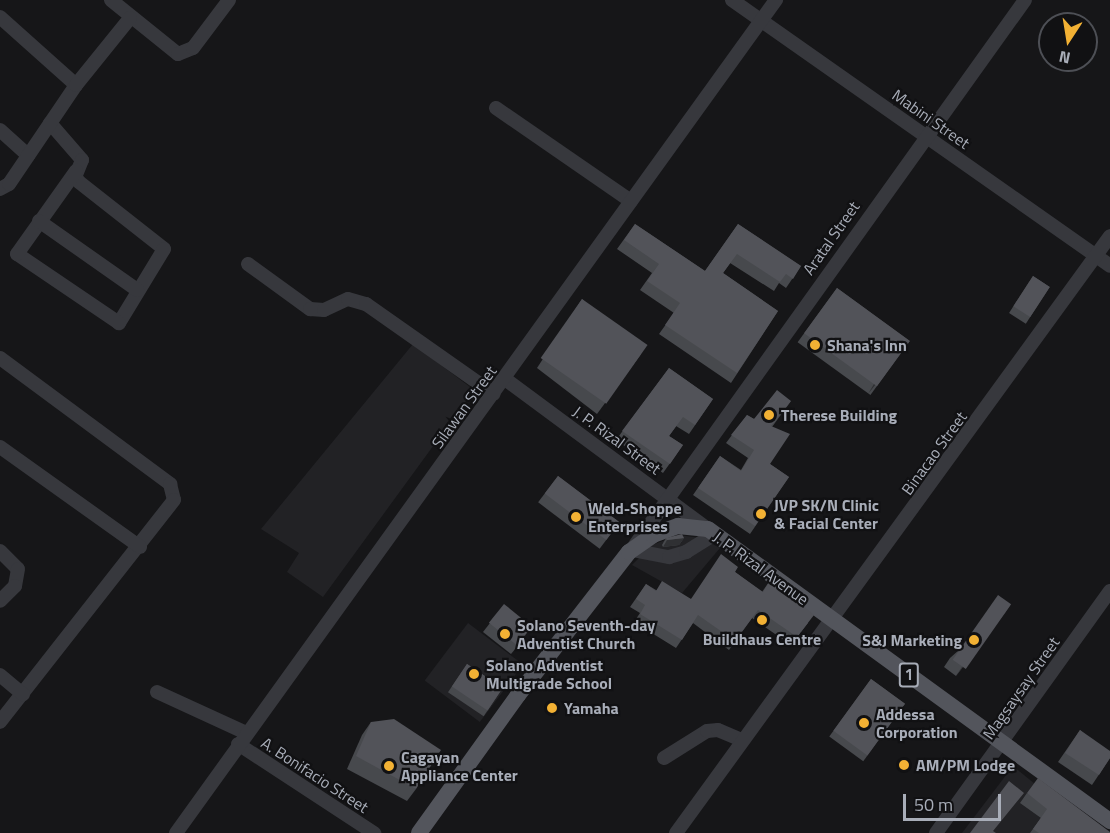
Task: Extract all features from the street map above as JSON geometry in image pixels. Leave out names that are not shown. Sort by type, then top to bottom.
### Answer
[{"type":"main road","name":"J. P. Rizal Avenue","points":[[419,833],[518,695],[631,551],[663,530],[678,526],[711,532],[1110,821]]},
{"type":"street","points":[[111,0],[173,53],[185,54],[230,0]]},
{"type":"street","name":"Mabini Street","points":[[732,0],[1110,266]]},
{"type":"street","name":"Silawan Street","points":[[176,833],[242,739],[505,380],[776,0]]},
{"type":"street","name":"Aratal Street","points":[[631,551],[925,135],[1025,0]]},
{"type":"street","points":[[0,17],[76,85]]},
{"type":"street","points":[[0,189],[9,184],[76,85],[130,18]]},
{"type":"street","points":[[496,108],[631,201]]},
{"type":"street","points":[[50,123],[82,160],[18,249],[20,259],[82,297],[113,323],[119,323],[164,249],[79,182],[76,171]]},
{"type":"street","points":[[0,130],[28,155]]},
{"type":"street","points":[[39,221],[137,290]]},
{"type":"street","name":"Binacao Street","points":[[676,833],[1110,236]]},
{"type":"street","points":[[248,264],[310,309],[324,310],[341,299],[366,304],[494,394]]},
{"type":"street","points":[[0,358],[170,484],[174,494],[172,507],[0,722]]},
{"type":"street","name":"J. P. Rizal Street","points":[[505,380],[668,497],[711,532]]},
{"type":"street","points":[[0,447],[140,547]]},
{"type":"street","points":[[631,551],[669,557],[686,552],[711,532]]},
{"type":"street","points":[[0,551],[18,568],[15,586],[0,602]]},
{"type":"street","name":"Magsaysay Street","points":[[936,833],[1003,743],[1110,591]]},
{"type":"street","points":[[0,675],[23,694]]},
{"type":"street","name":"A. Bonifacio Street","points":[[157,692],[242,739],[374,833]]},
{"type":"street","points":[[664,758],[706,731],[718,730],[742,740]]},
{"type":"shaded area","points":[[413,344],[474,390],[323,597],[287,572],[299,553],[261,529]]},
{"type":"shaded area","points":[[679,535],[701,538],[720,548],[682,593],[632,565],[652,545]]},
{"type":"shaded area","name":"Solano Adventist Multigrade School","points":[[468,623],[523,665],[480,722],[425,681]]},
{"type":"shaded area","points":[[1013,766],[1095,833],[962,833]]},
{"type":"building","points":[[635,224],[705,271],[738,224],[801,266],[793,279],[786,274],[780,282],[737,254],[723,273],[778,311],[737,373],[665,325],[680,303],[647,281],[659,264],[624,240]]},
{"type":"building","points":[[1033,276],[1050,287],[1030,317],[1013,306]]},
{"type":"building","points":[[837,288],[910,341],[877,386],[804,333]]},
{"type":"building","points":[[582,299],[648,345],[606,404],[541,358]]},
{"type":"building","points":[[669,368],[713,399],[695,425],[683,417],[669,436],[683,445],[670,464],[622,431]]},
{"type":"building","points":[[777,390],[791,401],[771,426],[790,434],[770,464],[789,477],[755,526],[698,488],[720,456],[741,471],[754,450],[731,435],[747,415],[754,419]]},
{"type":"building","points":[[558,476],[619,522],[606,540],[545,494]]},
{"type":"building","points":[[682,534],[684,538],[667,540],[666,538]]},
{"type":"building","points":[[721,554],[738,567],[735,572],[763,592],[771,579],[814,615],[797,637],[758,610],[735,641],[698,615],[682,640],[640,614],[645,605],[636,599],[646,584],[656,591],[662,581],[691,599]]},
{"type":"building","name":"S&J Marketing","points":[[998,595],[1011,604],[966,669],[953,660]]},
{"type":"building","points":[[504,604],[532,627],[517,645],[489,623]]},
{"type":"building","points":[[467,664],[503,688],[488,710],[452,686]]},
{"type":"building","name":"Addessa Corporation","points":[[871,679],[905,704],[867,755],[833,731]]},
{"type":"building","name":"Cagayan Appliance Center","points":[[394,719],[441,750],[416,789],[356,756],[371,722]]},
{"type":"building","points":[[1080,730],[1110,751],[1110,758],[1099,775],[1065,753]]},
{"type":"building","points":[[1038,778],[1110,833],[1039,833],[1033,829],[1047,809],[1027,793]]},
{"type":"building","points":[[1009,781],[1024,793],[993,831],[996,833],[970,833]]},
{"type":"place","name":"Shana's Inn","points":[[815,345]]},
{"type":"place","name":"Therese Building","points":[[769,415]]},
{"type":"place","name":"JVP SK/N Clinic & Facial Center","points":[[761,514]]},
{"type":"place","name":"Weld-Shoppe Enterprises","points":[[576,517]]},
{"type":"place","name":"Buildhaus Centre","points":[[762,620]]},
{"type":"place","name":"Solano Seventh-day Adventist Church","points":[[505,634]]},
{"type":"place","name":"S&J Marketing","points":[[974,640]]},
{"type":"place","name":"Solano Adventist Multigrade School","points":[[474,674]]},
{"type":"place","name":"Yamaha","points":[[552,708]]},
{"type":"place","name":"Addessa Corporation","points":[[864,723]]},
{"type":"place","name":"AM/PM Lodge","points":[[904,765]]},
{"type":"place","name":"Cagayan Appliance Center","points":[[389,766]]}]
